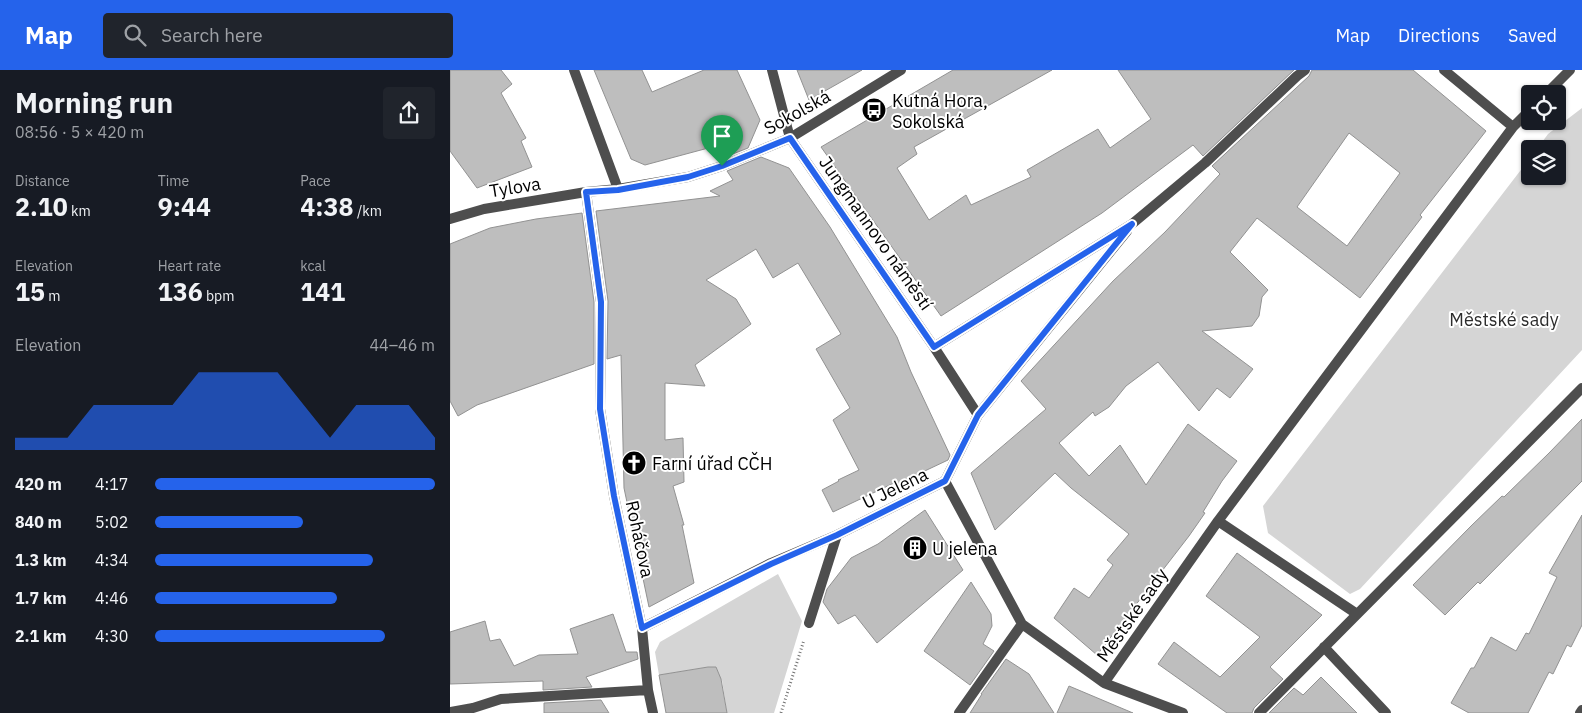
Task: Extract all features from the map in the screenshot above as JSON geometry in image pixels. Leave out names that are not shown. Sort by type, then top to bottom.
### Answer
[{"type":"street","points":[[574,70],[618,190]]},
{"type":"street","name":"Jungmannovo náměstí","points":[[772,70],[790,138],[934,347],[978,415]]},
{"type":"street","name":"Sokolská","points":[[586,192],[618,190],[688,177],[722,166],[790,138],[901,70]]},
{"type":"street","points":[[934,347],[1132,224],[1205,163],[1305,70]]},
{"type":"street","points":[[1444,70],[1513,126]]},
{"type":"street","points":[[1555,85],[1570,70]]},
{"type":"street","name":"Městské sady","points":[[1183,713],[1104,683],[1218,521],[1513,126],[1521,118]]},
{"type":"street","name":"Tylova","points":[[450,219],[484,209],[586,192]]},
{"type":"street","name":"Roháčova","points":[[586,192],[601,302],[600,409],[614,496],[642,628],[648,690],[653,713]]},
{"type":"street","points":[[945,481],[978,415],[1132,224]]},
{"type":"street","points":[[1259,713],[1582,388]]},
{"type":"street","name":"U Jelena","points":[[642,628],[945,481],[1022,624],[1104,683]]},
{"type":"street","points":[[1218,521],[1357,614]]},
{"type":"street","points":[[809,623],[837,535]]},
{"type":"street","points":[[959,713],[1022,624]]},
{"type":"street","points":[[1324,647],[1386,713]]},
{"type":"street","points":[[450,712],[473,711],[501,699],[648,690]]},
{"type":"path","points":[[781,713],[809,623]]},
{"type":"green space","name":"Městské sady","points":[[1582,108],[1582,350],[1360,589],[1350,594],[1268,533],[1263,506],[1521,170],[1521,185],[1566,185],[1566,140],[1544,140],[1553,130],[1566,130],[1566,120]]},
{"type":"green space","points":[[778,574],[802,621],[774,713],[727,713],[722,680],[719,679],[716,667],[659,675],[655,652],[660,642]]},
{"type":"building","points":[[450,70],[501,70],[512,84],[501,93],[526,138],[521,141],[532,167],[477,188],[450,151]]},
{"type":"building","points":[[594,70],[642,70],[652,92],[704,70],[737,70],[760,120],[748,148],[720,159],[712,147],[645,165],[631,159]]},
{"type":"building","points":[[797,70],[862,70],[809,100]]},
{"type":"building","points":[[953,70],[1052,70],[914,147],[917,154],[897,168],[929,220],[966,195],[971,205],[1031,177],[1027,170],[1098,129],[1110,148],[1151,119],[1118,70],[1294,70],[1203,156],[1193,145],[1102,213],[941,316],[821,147]]},
{"type":"building","points":[[1312,70],[1413,70],[1486,131],[1420,215],[1422,217],[1360,298],[1257,218],[1230,252],[1268,290],[1262,297],[1259,316],[1252,326],[1202,331],[1253,369],[1230,398],[1217,388],[1199,411],[1158,362],[1126,386],[1109,407],[1095,416],[1093,412],[1059,443],[1089,476],[1120,445],[1146,485],[1188,424],[1237,461],[1222,481],[1203,512],[1205,513],[1189,536],[1097,655],[1054,618],[1074,588],[1089,598],[1113,565],[1107,560],[1129,534],[1055,473],[995,530],[971,473],[1046,409],[1021,381],[1113,281],[1165,232],[1220,174],[1212,166],[1309,76]],"holes":[[[1349,133],[1400,173],[1347,246],[1297,207]]]},
{"type":"building","points":[[761,157],[789,168],[830,227],[897,337],[911,372],[950,455],[948,460],[833,512],[822,490],[859,470],[833,420],[850,408],[816,349],[841,334],[798,263],[773,278],[756,249],[706,280],[736,299],[751,324],[695,365],[705,386],[665,383],[665,440],[683,438],[684,482],[673,486],[684,525],[682,525],[694,583],[649,607],[624,488],[621,355],[607,359],[608,301],[596,211],[720,196],[710,191],[733,180],[727,171]]},
{"type":"building","points":[[582,213],[594,302],[594,364],[477,405],[458,416],[450,401],[450,244],[490,228]]},
{"type":"building","points":[[1582,419],[1582,481],[1480,584],[1478,582],[1445,615],[1413,585]]},
{"type":"building","points":[[925,510],[963,570],[877,643],[855,615],[838,624],[823,602],[827,589],[851,558],[878,544]]},
{"type":"building","points":[[1582,515],[1582,625],[1571,647],[1567,645],[1553,674],[1549,672],[1528,713],[1469,713],[1451,703],[1471,668],[1474,668],[1491,637],[1516,651],[1526,633],[1529,634],[1557,577],[1549,573]]},
{"type":"building","points":[[1237,553],[1322,615],[1270,667],[1283,679],[1254,708],[1252,713],[1227,713],[1158,664],[1174,642],[1220,677],[1260,637],[1206,596]]},
{"type":"building","points":[[971,582],[991,614],[992,626],[983,644],[994,651],[970,685],[924,651]]},
{"type":"building","points":[[613,614],[626,652],[637,652],[638,659],[586,677],[592,687],[543,690],[543,681],[450,684],[450,632],[485,621],[490,641],[500,639],[514,666],[539,655],[578,654],[570,629]]},
{"type":"building","points":[[1006,659],[1029,674],[1054,713],[970,713]]},
{"type":"building","points":[[716,667],[721,679],[727,713],[666,713],[659,675]]},
{"type":"building","points":[[1321,677],[1357,713],[1269,713],[1294,688],[1303,695]]},
{"type":"building","points":[[1069,686],[1133,713],[1057,713]]},
{"type":"building","points":[[601,700],[609,713],[544,713],[544,703]]},
{"type":"place","name":"Kutná Hora, Sokolská","points":[[874,110]]},
{"type":"place","name":"Farní úřad CČH","points":[[634,463]]},
{"type":"place","name":"U jelena","points":[[915,548]]},
{"type":"route","points":[[790,138],[934,347],[1132,224],[978,415],[945,481],[642,628],[614,496],[600,409],[601,302],[586,192],[618,190],[688,177],[722,166],[790,138]]}]
